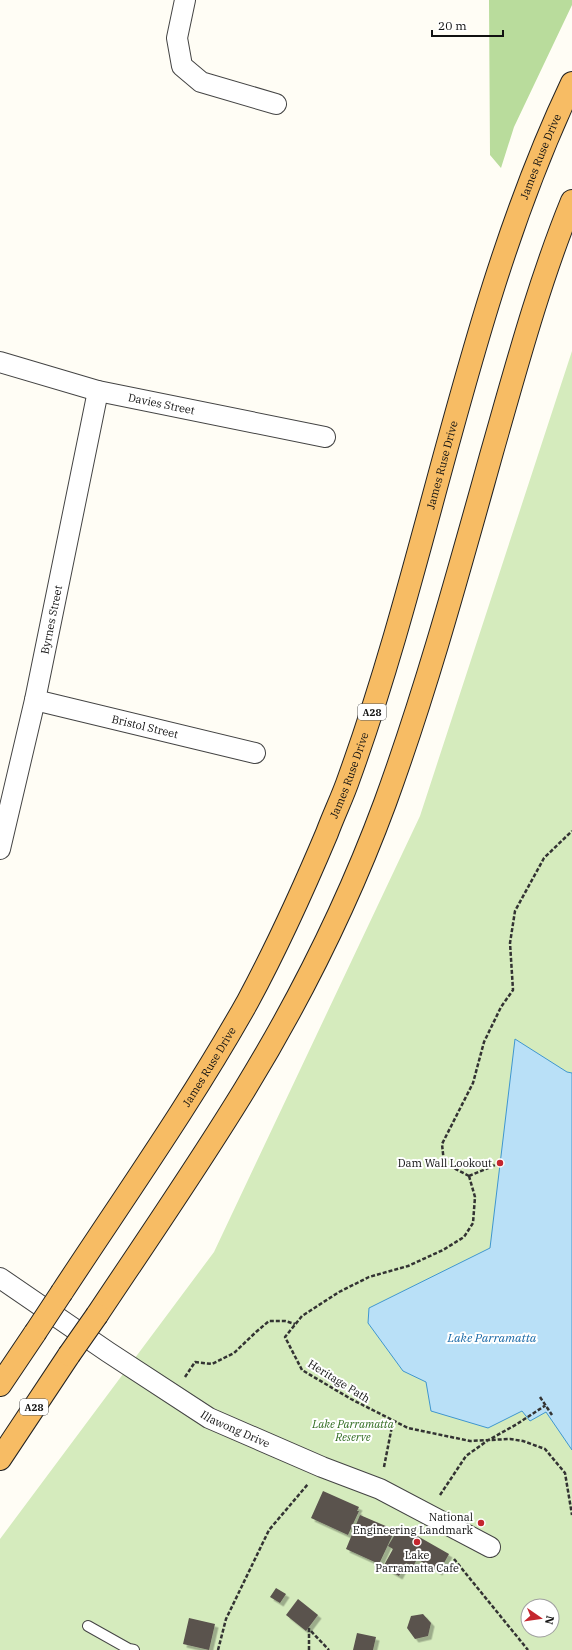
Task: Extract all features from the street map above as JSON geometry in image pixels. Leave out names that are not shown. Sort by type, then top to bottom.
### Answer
[{"type":"highway","name":"James Ruse Drive","points":[[0,1385],[36,1333],[201,1080],[248,1001],[285,928],[317,856],[348,780],[376,700],[446,448],[498,274],[528,188],[559,110],[572,83]]},
{"type":"highway","name":"A28","points":[[0,1459],[245,1090],[321,951],[358,871],[414,720],[445,618],[514,373],[540,290],[572,201]]},
{"type":"street","points":[[185,0],[177,38],[182,66],[201,82],[276,104]]},
{"type":"street","name":"Davies Street","points":[[0,362],[98,391],[326,437]]},
{"type":"street","name":"Byrnes Street","points":[[0,849],[35,700],[98,391]]},
{"type":"street","name":"Bristol Street","points":[[35,700],[255,753]]},
{"type":"street","name":"Illawong Drive","points":[[0,1278],[108,1352],[209,1418],[322,1467],[380,1489],[490,1547]]},
{"type":"lane","points":[[88,1626],[129,1649],[134,1650]]},
{"type":"path","points":[[500,1163],[469,1176],[444,1163],[442,1144],[473,1084],[484,1042],[501,1007],[513,990],[510,943],[515,911],[544,858],[571,831],[572,827]]},
{"type":"path","name":"Heritage Path","points":[[469,1176],[475,1197],[473,1223],[464,1237],[443,1250],[408,1266],[369,1277],[339,1292],[302,1316],[285,1337],[302,1370],[350,1399],[408,1428],[470,1442],[510,1439],[523,1441],[545,1449],[565,1473],[572,1515]]},
{"type":"path","points":[[184,1380],[195,1362],[212,1364],[234,1353],[269,1321],[284,1321],[295,1324]]},
{"type":"path","points":[[540,1397],[552,1415]]},
{"type":"path","points":[[428,1515],[466,1456],[487,1441],[546,1405]]},
{"type":"path","points":[[385,1463],[393,1421]]},
{"type":"path","points":[[218,1650],[226,1619],[269,1530],[322,1467]]},
{"type":"path","points":[[454,1559],[528,1650]]},
{"type":"path","points":[[309,1650],[309,1629],[329,1650]]},
{"type":"green space","points":[[489,0],[572,0],[572,5],[514,127],[501,168],[490,155]]},
{"type":"green space","name":"Lake Parramatta Reserve","points":[[572,351],[572,1650],[0,1650],[0,1539],[214,1252],[420,816]]},
{"type":"water","name":"Lake Parramatta","points":[[515,1039],[567,1072],[572,1073],[572,1450],[546,1412],[530,1421],[522,1411],[488,1428],[431,1411],[426,1382],[403,1371],[368,1323],[369,1308],[490,1248]]},
{"type":"building","points":[[323,1491],[359,1507],[357,1511],[359,1511],[348,1535],[311,1518]]},
{"type":"building","points":[[360,1515],[395,1530],[379,1564],[346,1549]]},
{"type":"building","points":[[400,1526],[449,1554],[439,1572],[417,1559],[413,1567],[406,1563],[399,1576],[383,1567],[393,1549],[388,1546]]},
{"type":"building","points":[[276,1588],[286,1594],[280,1603],[270,1597]]},
{"type":"building","points":[[298,1599],[318,1615],[306,1631],[286,1615]]},
{"type":"building","points":[[423,1614],[431,1623],[428,1636],[415,1639],[407,1628],[411,1616]]},
{"type":"building","points":[[189,1618],[215,1624],[209,1650],[183,1644]]},
{"type":"building","points":[[357,1633],[376,1637],[373,1650],[353,1650]]},
{"type":"place","name":"Dam Wall Lookout","points":[[500,1163]]},
{"type":"place","name":"National Engineering Landmark","points":[[481,1523]]},
{"type":"place","name":"Lake Parramatta Cafe","points":[[417,1542]]}]
